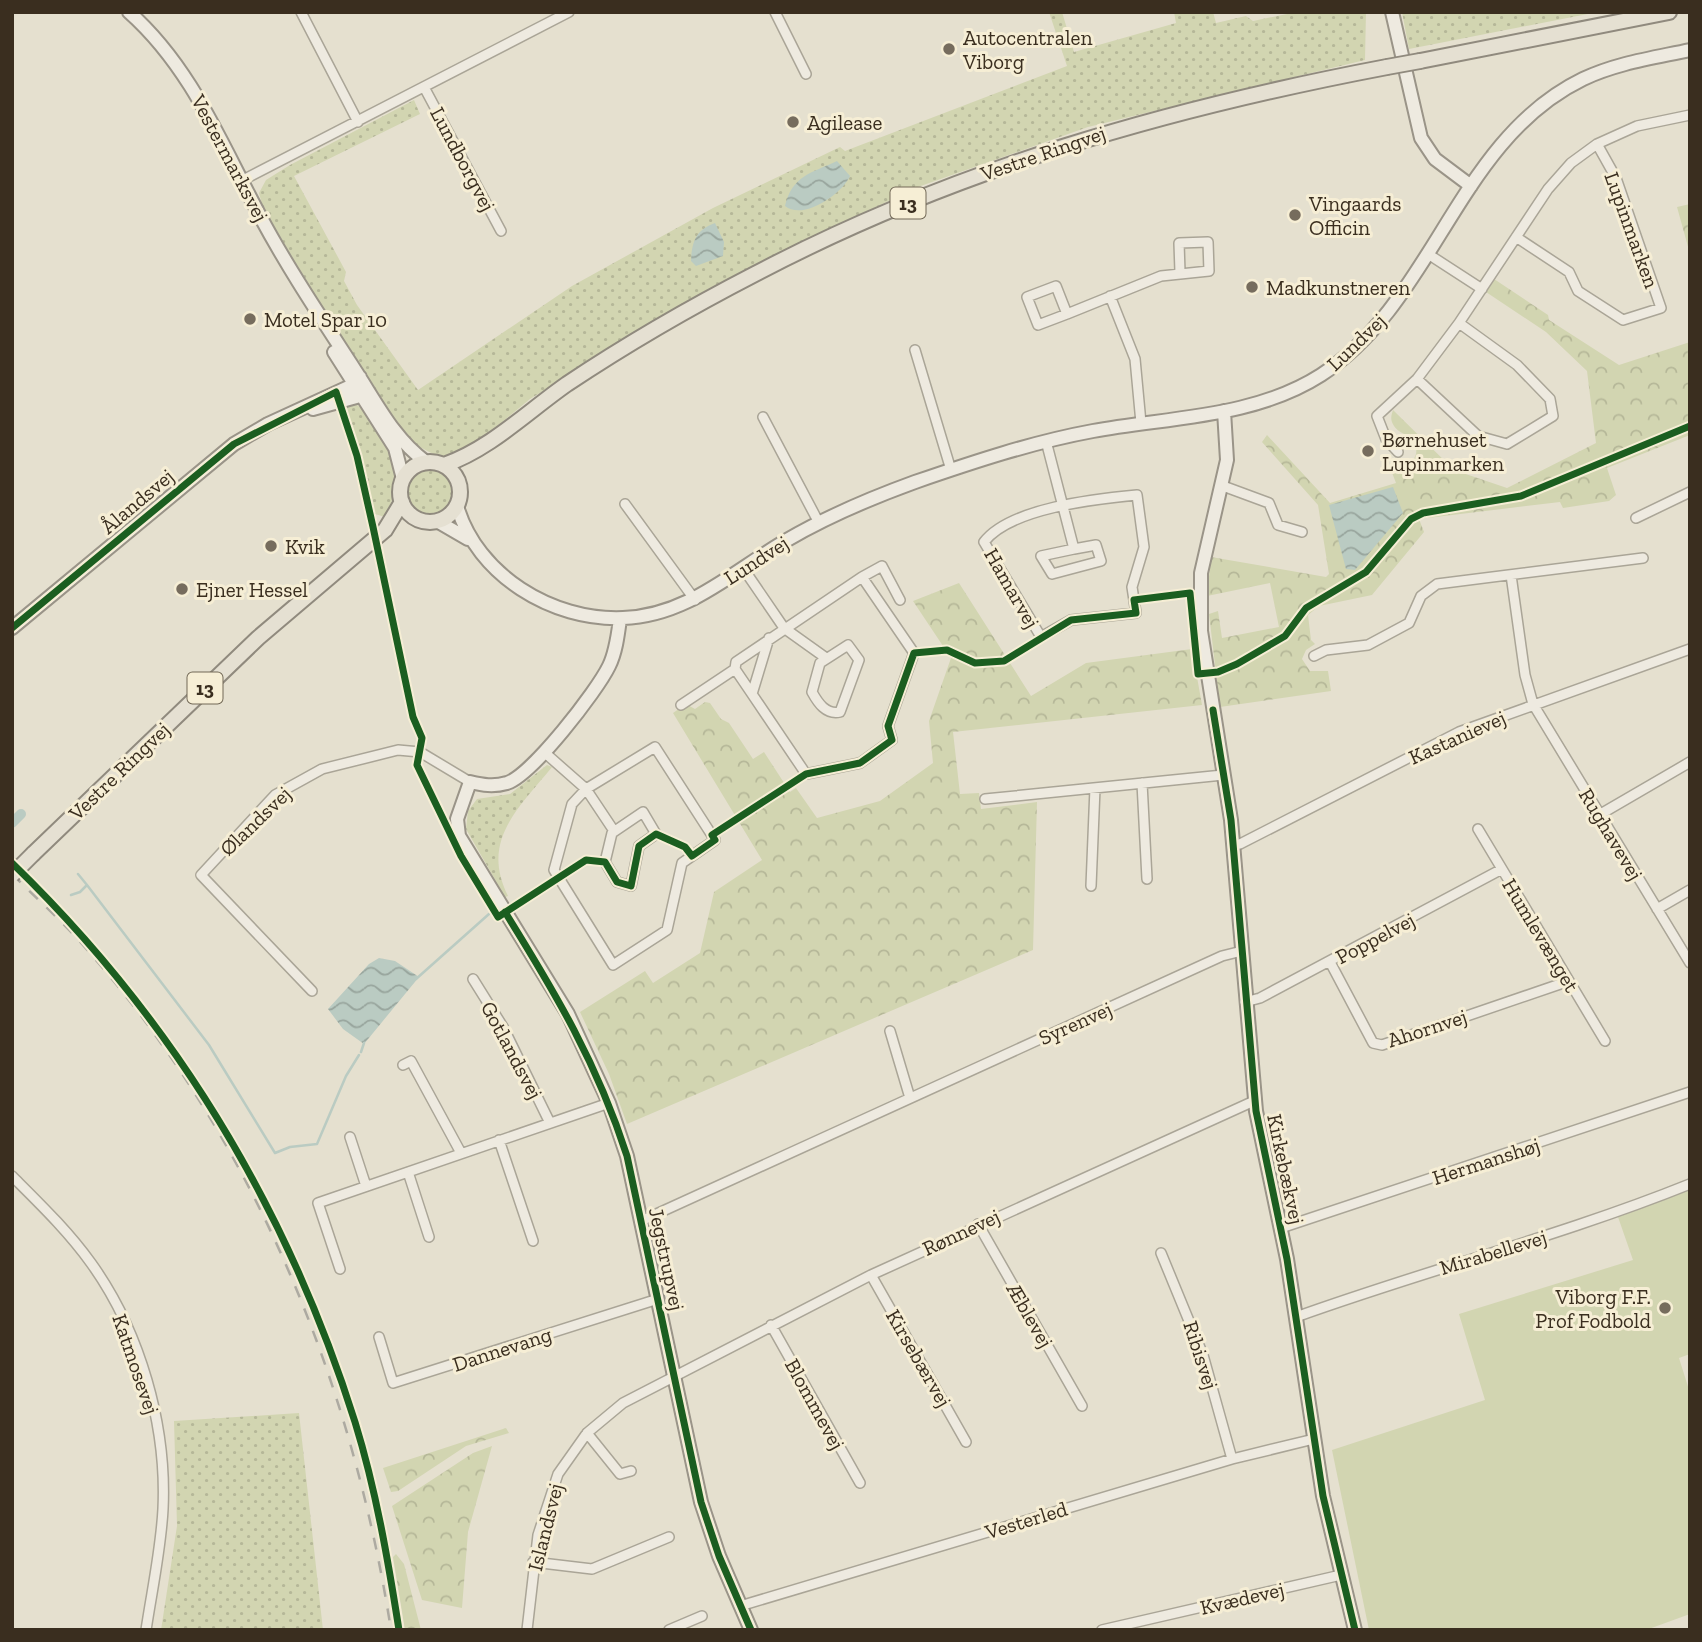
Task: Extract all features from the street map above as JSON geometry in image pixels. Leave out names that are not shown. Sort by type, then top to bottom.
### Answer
[{"type":"main road","name":"Vestre Ringvej","points":[[444,465],[478,451],[523,415],[628,345],[754,274],[857,224],[969,178],[1104,132],[1198,106],[1669,12]]},
{"type":"main road","name":"Vestre Ringvej","points":[[459,484],[478,451]]},
{"type":"main road","points":[[403,479],[412,468],[426,462],[444,465],[454,473],[459,484]]},
{"type":"main road","name":"13","points":[[402,502],[403,479]]},
{"type":"main road","name":"13","points":[[457,506],[459,484]]},
{"type":"main road","name":"Vestre Ringvej","points":[[12,875],[258,638],[385,530],[402,502]]},
{"type":"main road","points":[[402,502],[417,519]]},
{"type":"main road","points":[[437,521],[449,516],[457,506]]},
{"type":"main road","name":"Vestre Ringvej","points":[[385,530],[417,519]]},
{"type":"main road","name":"13","points":[[417,519],[437,521]]},
{"type":"street","name":"Vestermarksvej","points":[[130,12],[163,45],[187,76],[241,181],[395,449],[403,479]]},
{"type":"street","points":[[301,12],[358,122]]},
{"type":"street","name":"Lundborgvej","points":[[241,181],[569,12]]},
{"type":"street","points":[[775,12],[806,74]]},
{"type":"street","points":[[1392,12],[1421,138],[1435,159],[1471,186]]},
{"type":"street","name":"Lundvej","points":[[437,521],[471,541],[496,570],[520,589],[545,603],[589,616],[620,619],[649,616],[695,600],[818,523],[865,500],[1046,441],[1224,411],[1289,392],[1339,363],[1382,321],[1503,140],[1525,117],[1555,96],[1617,65],[1690,50]]},
{"type":"street","name":"Lundborgvej","points":[[425,87],[502,231]]},
{"type":"street","name":"Lupinmarken","points":[[1398,452],[1386,439],[1377,416],[1417,379],[1459,323],[1548,189],[1571,163],[1597,144],[1637,125],[1690,115]]},
{"type":"street","name":"Lupinmarken","points":[[1516,236],[1569,272],[1578,291],[1623,320],[1661,308],[1616,178],[1597,144]]},
{"type":"street","points":[[1067,314],[1056,286],[1027,297],[1038,325],[1180,272],[1209,271],[1208,242],[1179,243],[1180,272]]},
{"type":"street","points":[[1427,254],[1482,289]]},
{"type":"street","points":[[1110,296],[1135,359],[1142,423]]},
{"type":"street","points":[[1417,379],[1478,436],[1507,444],[1553,416],[1550,399],[1517,365],[1459,323]]},
{"type":"street","points":[[915,350],[951,470]]},
{"type":"street","name":"Vestermarksvej","points":[[360,387],[401,439],[426,462]]},
{"type":"street","name":"Ålandsvej","points":[[12,628],[234,444],[292,414],[360,387]]},
{"type":"street","name":"Kirkebækvej","points":[[1224,411],[1227,460],[1223,486],[1206,543],[1200,606],[1233,845],[1254,1101],[1264,1161],[1281,1228],[1314,1439],[1341,1575],[1355,1630]]},
{"type":"street","points":[[763,417],[818,523]]},
{"type":"street","points":[[1046,441],[1074,549]]},
{"type":"street","points":[[1223,486],[1269,503],[1278,525],[1302,532]]},
{"type":"street","points":[[1636,518],[1690,492]]},
{"type":"street","name":"Hamarvej","points":[[1136,495],[1144,547],[1132,587],[1136,613],[1071,620],[1041,637],[984,542],[991,532],[1008,522],[1063,506],[1136,495]]},
{"type":"street","points":[[625,504],[695,600]]},
{"type":"street","name":"Lundvej","points":[[457,506],[471,541]]},
{"type":"street","name":"Hamarvej","points":[[1096,545],[1101,561],[1052,574],[1041,556],[1063,551],[1074,549],[1096,545]]},
{"type":"street","points":[[1314,656],[1326,650],[1368,645],[1409,623],[1421,596],[1437,584],[1643,558]]},
{"type":"street","points":[[862,577],[914,653],[888,726],[892,740],[860,763],[806,774],[735,669],[736,662],[784,628],[862,577],[882,566],[900,600]]},
{"type":"street","points":[[743,568],[784,628],[826,658]]},
{"type":"street","name":"Rughavevej","points":[[1511,575],[1525,675],[1532,704],[1690,963]]},
{"type":"street","name":"Ølandsvej","points":[[312,991],[201,874],[275,795],[322,769],[398,750],[420,752],[470,782],[491,787],[510,782],[526,772],[597,687],[610,664],[620,619]]},
{"type":"street","points":[[752,694],[769,638]]},
{"type":"street","points":[[848,645],[859,660],[841,712],[836,713],[820,706],[811,692],[820,663],[826,658],[848,645]]},
{"type":"street","name":"Kastanievej","points":[[1233,845],[1240,844],[1459,732],[1690,649]]},
{"type":"street","points":[[681,705],[735,669]]},
{"type":"street","points":[[655,747],[715,840],[682,863],[667,930],[613,965],[554,870],[572,804],[586,789],[655,747]]},
{"type":"street","points":[[544,752],[586,789],[614,831],[605,862],[617,882],[631,886],[639,846],[656,834],[643,812],[614,831]]},
{"type":"street","points":[[1600,815],[1690,762]]},
{"type":"street","points":[[985,799],[1223,775]]},
{"type":"street","name":"Jegstrupvej","points":[[470,782],[457,819],[459,836],[568,1014],[609,1103],[627,1156],[701,1502],[751,1630]]},
{"type":"street","points":[[1142,783],[1147,879]]},
{"type":"street","points":[[1091,886],[1095,788]]},
{"type":"street","name":"Humlevænget","points":[[1478,829],[1605,1041]]},
{"type":"street","name":"Poppelvej","points":[[1245,1002],[1260,998],[1330,962],[1502,869]]},
{"type":"street","points":[[1657,909],[1690,890]]},
{"type":"street","name":"Syrenvej","points":[[640,1221],[1222,956],[1242,951]]},
{"type":"street","name":"Ahornvej","points":[[1330,962],[1373,1043],[1382,1045],[1569,981]]},
{"type":"street","name":"Gotlandsvej","points":[[473,979],[508,1037],[550,1123]]},
{"type":"street","points":[[890,1031],[910,1098]]},
{"type":"street","points":[[403,1065],[411,1061],[461,1153]]},
{"type":"street","name":"Hermanshøj","points":[[1281,1228],[1690,1092]]},
{"type":"street","name":"Rønnevej","points":[[674,1375],[978,1224],[1254,1101]]},
{"type":"street","name":"Gotlandsvej","points":[[340,1269],[318,1203],[609,1103]]},
{"type":"street","points":[[350,1137],[366,1186]]},
{"type":"street","points":[[499,1140],[533,1241]]},
{"type":"street","points":[[408,1172],[429,1237]]},
{"type":"street","name":"Katmosevej","points":[[14,1182],[62,1227],[92,1264],[113,1299],[139,1360],[156,1414],[163,1509],[146,1630]]},
{"type":"street","name":"Mirabellevej","points":[[1296,1317],[1380,1287],[1614,1214],[1690,1184]]},
{"type":"street","name":"Æblevej","points":[[978,1224],[1082,1406]]},
{"type":"street","name":"Ribisvej","points":[[1161,1253],[1203,1355],[1231,1459]]},
{"type":"street","name":"Kirsebærvej","points":[[871,1275],[966,1442]]},
{"type":"street","name":"Dannevang","points":[[379,1337],[393,1383],[658,1299]]},
{"type":"street","name":"Blommevej","points":[[771,1325],[860,1483]]},
{"type":"street","name":"Islandsvej","points":[[527,1630],[533,1562],[547,1502],[558,1474],[587,1433],[623,1403],[674,1375]]},
{"type":"street","points":[[587,1433],[620,1474],[631,1471]]},
{"type":"street","name":"Vesterled","points":[[740,1606],[1231,1459],[1314,1439]]},
{"type":"street","points":[[533,1562],[592,1569],[669,1537]]},
{"type":"street","name":"Kvædevej","points":[[1102,1630],[1341,1575]]},
{"type":"street","points":[[669,1630],[702,1616]]},
{"type":"green space","points":[[1049,12],[1062,12],[1074,52],[1176,23],[1174,12],[1213,12],[1216,23],[1246,16],[1253,21],[1297,12],[1366,12],[1365,60],[1088,127],[915,188],[708,289],[530,399],[472,447],[458,454],[439,457],[412,443],[397,422],[338,334],[263,208],[259,193],[266,180],[290,165],[414,100],[420,114],[294,176],[346,272],[344,281],[357,305],[418,390],[572,286],[713,208],[840,147],[845,151],[1067,66]]},
{"type":"green space","points":[[1402,12],[1598,12],[1409,49]]},
{"type":"green space","points":[[1690,204],[1690,254],[1677,207]]},
{"type":"green space","points":[[1494,279],[1548,315],[1549,320],[1619,365],[1690,342],[1690,435],[1607,468],[1616,495],[1609,501],[1563,508],[1560,502],[1419,519],[1424,532],[1372,595],[1319,606],[1308,615],[1311,640],[1315,644],[1306,650],[1302,659],[1310,671],[1328,671],[1331,691],[1220,707],[1209,614],[1218,611],[1222,638],[1279,627],[1270,583],[1207,596],[1211,557],[1326,577],[1329,574],[1318,505],[1262,442],[1267,435],[1330,503],[1396,483],[1391,470],[1408,465],[1415,457],[1412,440],[1393,424],[1393,410],[1454,470],[1507,488],[1596,443],[1587,371],[1546,332],[1486,292]]},
{"type":"green space","points":[[357,405],[376,426],[395,465],[395,485],[385,517],[375,514],[343,406]]},
{"type":"green space","points":[[430,470],[439,471],[446,476],[451,483],[451,501],[446,508],[439,513],[430,514],[421,513],[414,508],[409,501],[408,492],[409,483],[414,476],[421,471]]},
{"type":"green space","points":[[959,583],[1031,696],[1086,663],[1192,649],[1202,705],[953,732],[960,794],[979,793],[981,809],[1037,802],[1033,950],[627,1124],[609,1074],[580,1012],[645,971],[653,983],[700,953],[714,892],[762,860],[673,713],[686,704],[695,709],[705,702],[710,703],[721,719],[729,723],[753,759],[764,752],[790,792],[796,788],[817,818],[880,801],[933,763],[929,721],[951,658],[913,601]]},
{"type":"green space","points":[[547,765],[552,767],[516,811],[501,841],[498,858],[500,876],[508,896],[505,897],[466,829],[468,811],[477,799],[510,794]]},
{"type":"green space","points":[[1690,1189],[1690,1354],[1679,1358],[1690,1393],[1690,1614],[1646,1630],[1369,1630],[1332,1450],[1485,1400],[1459,1314],[1633,1260],[1618,1217]]},
{"type":"green space","points":[[299,1413],[323,1630],[161,1630],[177,1526],[174,1421]]},
{"type":"green space","points":[[506,1428],[509,1433],[466,1446],[398,1491],[391,1492],[383,1468]]},
{"type":"green space","points":[[492,1446],[468,1532],[462,1608],[422,1600],[392,1506],[473,1453]]},
{"type":"green space","points":[[396,1554],[404,1564],[421,1630],[405,1630],[393,1557]]},
{"type":"water","points":[[837,161],[850,176],[831,197],[802,210],[785,206],[792,188],[798,182]]},
{"type":"water","points":[[715,223],[724,242],[723,256],[696,266],[691,261],[694,242],[703,229]]},
{"type":"water","points":[[1393,487],[1403,513],[1355,570],[1346,569],[1329,505]]},
{"type":"water","points":[[379,958],[395,961],[419,977],[364,1044],[343,1029],[328,1009],[369,964]]},
{"type":"waterway","points":[[12,823],[21,814]]},
{"type":"waterway","points":[[71,895],[80,892],[87,885],[78,874]]},
{"type":"waterway","points":[[87,885],[209,1045],[275,1153],[290,1147],[317,1144],[346,1076],[359,1055]]},
{"type":"waterway","points":[[416,979],[489,914]]},
{"type":"waterway","points":[[361,1052],[364,1043]]},
{"type":"railway","points":[[12,874],[72,933],[135,1008],[191,1087],[240,1171],[283,1258],[319,1348],[349,1440],[373,1534],[391,1630]]},
{"type":"cycle path","points":[[12,628],[234,444],[336,392],[357,456],[413,717],[422,738],[417,765],[461,856],[498,917],[586,860],[605,862],[617,882],[631,886],[639,846],[656,834],[685,847],[692,856],[715,840],[712,835],[806,774],[860,763],[892,740],[888,726],[914,653],[947,650],[975,663],[1004,661],[1071,620],[1136,613],[1134,600],[1190,593],[1198,674],[1218,672],[1285,636],[1306,608],[1366,572],[1411,519],[1423,513],[1521,496],[1690,426]]},
{"type":"cycle path","points":[[1213,710],[1231,820],[1256,1111],[1287,1259],[1323,1496],[1355,1630]]},
{"type":"cycle path","points":[[12,863],[71,924],[125,987],[174,1052],[219,1121],[260,1192],[296,1266],[327,1342],[355,1422],[375,1499],[399,1630]]},
{"type":"cycle path","points":[[505,912],[574,1030],[602,1090],[627,1156],[701,1502],[719,1556],[751,1630]]},
{"type":"place","name":"Autocentralen Viborg","points":[[949,49]]},
{"type":"place","name":"Agilease","points":[[793,122]]},
{"type":"place","name":"Vingaards Officin","points":[[1295,215]]},
{"type":"place","name":"Madkunstneren","points":[[1252,287]]},
{"type":"place","name":"Motel Spar 10","points":[[250,319]]},
{"type":"place","name":"Børnehuset Lupinmarken","points":[[1368,451]]},
{"type":"place","name":"Kvik","points":[[271,546]]},
{"type":"place","name":"Ejner Hessel","points":[[182,589]]},
{"type":"place","name":"Viborg F.F. Prof Fodbold","points":[[1665,1308]]}]
